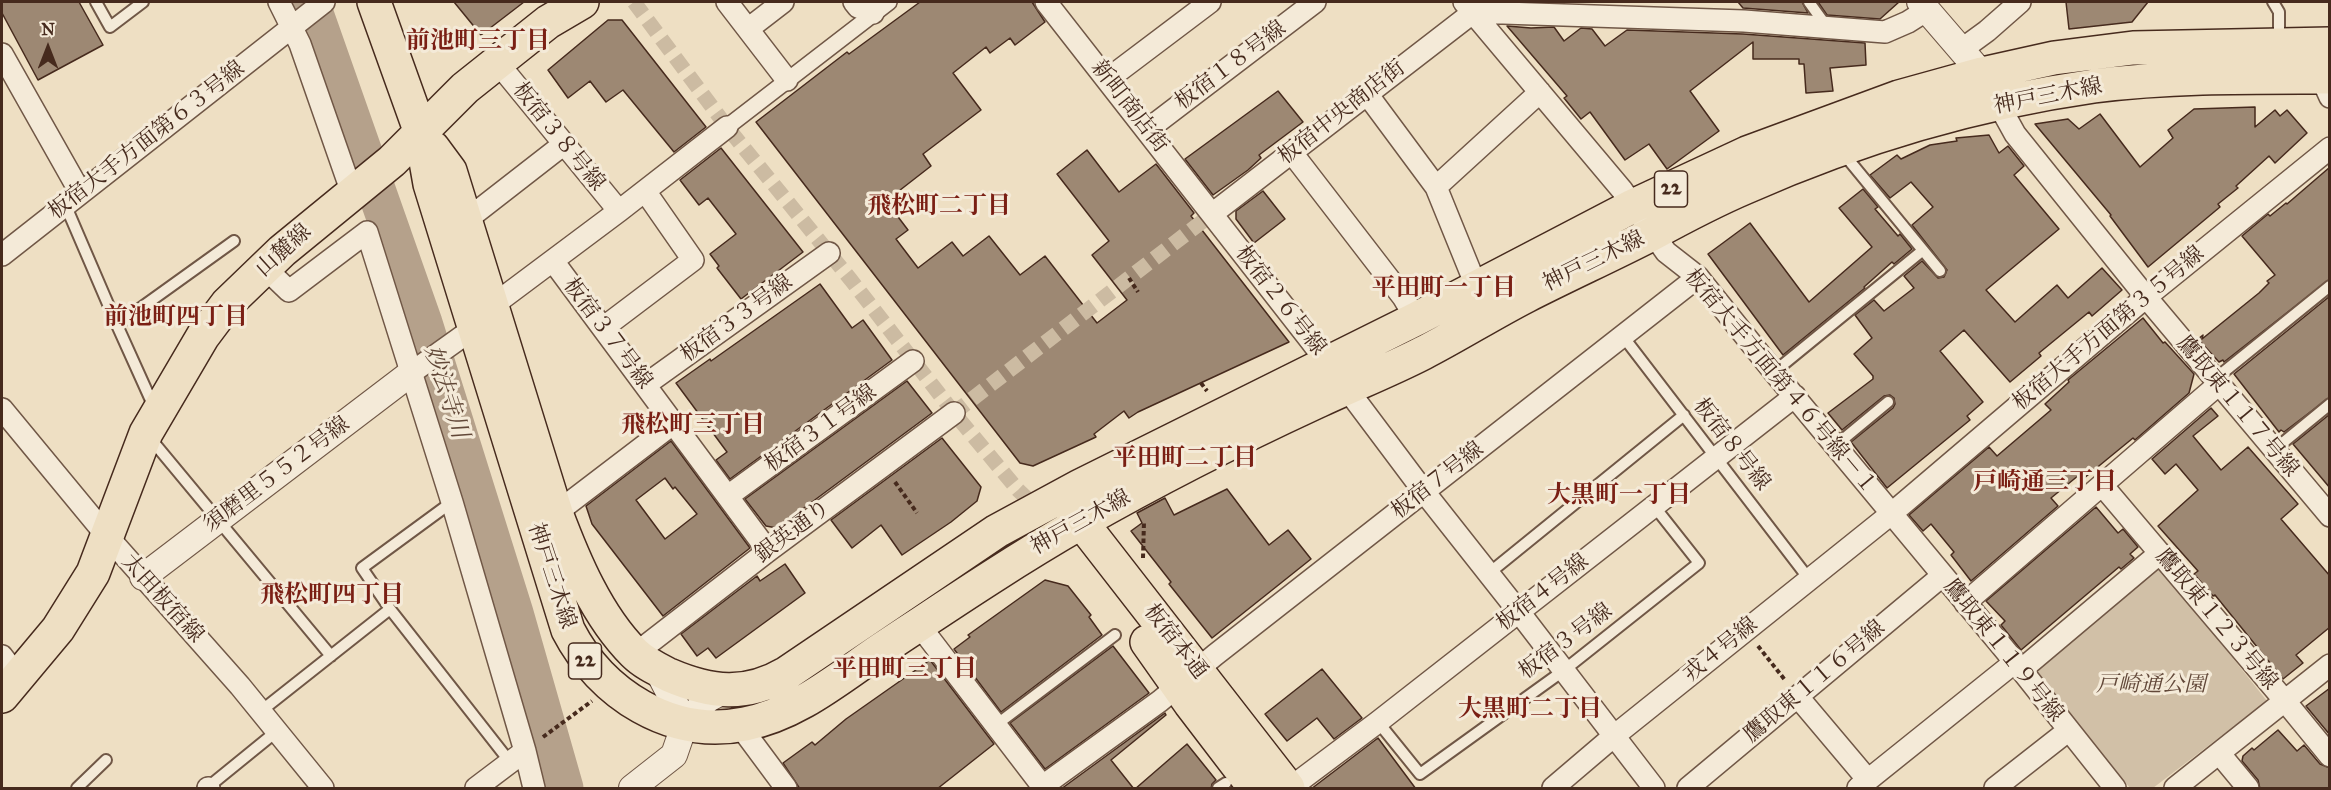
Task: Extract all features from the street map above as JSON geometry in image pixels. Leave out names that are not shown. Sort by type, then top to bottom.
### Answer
[{"type":"main road","name":"神戸三木線","points":[[374,2],[410,143],[430,184],[557,600],[576,645],[594,671],[618,694],[646,710],[686,723],[713,727],[740,726],[785,712],[1017,559],[1131,494],[1347,388],[1394,368],[1523,297],[1748,186],[1840,150],[1912,126],[2054,93],[2135,82],[2327,84]]},
{"type":"main road","name":"山麓線","points":[[7,676],[58,628],[93,573],[152,424],[203,336],[227,304],[318,219],[355,191],[410,143],[465,88],[488,56],[582,2]]},
{"type":"main road","name":"神戸三木線","points":[[410,143],[450,171],[465,221],[473,326],[556,513],[571,553],[600,607],[614,628],[646,662],[693,685],[741,690],[773,681],[997,531],[1050,502],[1416,319],[1633,206],[1748,153],[1807,129],[1899,97],[1982,74],[2054,58],[2133,48],[2330,44]]},
{"type":"main road","name":"板宿本通","points":[[1050,502],[1073,527],[1188,678],[1289,789]]},
{"type":"main road","name":"板宿本通","points":[[1188,678],[1233,787]]},
{"type":"street","points":[[279,2],[294,25],[355,191]]},
{"type":"street","name":"板宿大手方面第６３号線","points":[[2,255],[324,2]]},
{"type":"street","points":[[727,2],[787,80]]},
{"type":"street","points":[[748,29],[783,2]]},
{"type":"street","points":[[854,2],[858,7],[881,8]]},
{"type":"street","name":"新町商店街","points":[[1047,2],[1212,214]]},
{"type":"street","points":[[1108,79],[1210,2]]},
{"type":"street","name":"板宿１８号線","points":[[1147,130],[1315,2]]},
{"type":"street","points":[[1729,2],[1744,21]]},
{"type":"street","points":[[1961,50],[1987,32],[2020,2]]},
{"type":"street","points":[[1474,5],[1886,32],[1908,22],[1923,6],[1982,74],[1999,105]]},
{"type":"street","name":"板宿大手方面第４６号線－１","points":[[1474,5],[1540,92],[1622,190],[1666,252],[1698,277],[1891,514]]},
{"type":"street","name":"板宿中央商店街","points":[[1212,214],[1366,94],[1474,5]]},
{"type":"street","points":[[416,369],[881,8]]},
{"type":"street","points":[[2,54],[73,198]]},
{"type":"street","name":"板宿３８号線","points":[[488,56],[619,211]]},
{"type":"street","points":[[1436,187],[1540,92]]},
{"type":"street","points":[[1366,94],[1436,187],[1477,288]]},
{"type":"street","name":"鷹取東１１７号線","points":[[1999,105],[2014,134],[2146,297],[2330,516]]},
{"type":"street","points":[[465,221],[564,144]]},
{"type":"street","name":"板宿大手方面第３５号線","points":[[1891,514],[2146,297],[2330,148]]},
{"type":"street","points":[[1292,153],[1403,297],[1416,319]]},
{"type":"street","points":[[603,328],[693,260],[645,191]]},
{"type":"street","name":"板宿２６号線","points":[[1212,214],[1654,789]]},
{"type":"street","points":[[264,267],[289,291],[367,232],[416,369],[534,789]]},
{"type":"street","name":"板宿３３号線","points":[[645,385],[829,253]]},
{"type":"street","name":"板宿３７号線","points":[[554,261],[768,551]]},
{"type":"street","name":"板宿７号線","points":[[1042,788],[1188,678],[1698,277]]},
{"type":"street","name":"板宿３１号線","points":[[728,496],[913,361]]},
{"type":"street","name":"須磨里５５２号線","points":[[143,577],[416,369]]},
{"type":"street","points":[[1965,603],[2217,382]]},
{"type":"street","name":"板宿４号線","points":[[1289,789],[1795,396]]},
{"type":"street","name":"太田板宿線","points":[[2,409],[107,536],[261,711],[323,789]]},
{"type":"street","name":"銀英通り","points":[[646,662],[768,551],[954,413]]},
{"type":"street","points":[[556,513],[674,423]]},
{"type":"street","name":"鷹取東１２３号線","points":[[2102,485],[2330,756]]},
{"type":"street","name":"鷹取東１１９号線","points":[[1891,514],[2018,666],[2115,789]]},
{"type":"street","name":"戎４号線","points":[[1553,789],[1614,736],[1891,514]]},
{"type":"street","points":[[1798,697],[1863,784],[2018,666],[2160,553]]},
{"type":"street","name":"鷹取東１１６号線","points":[[1688,789],[1942,576]]},
{"type":"street","points":[[919,625],[1042,788]]},
{"type":"street","points":[[646,662],[686,723]]},
{"type":"street","points":[[2175,789],[2330,665]]},
{"type":"street","points":[[632,789],[674,755],[686,723],[708,699],[725,690]]},
{"type":"street","points":[[740,726],[786,789]]},
{"type":"street","points":[[1995,789],[2069,730]]},
{"type":"street","points":[[476,789],[523,752]]},
{"type":"street","points":[[2219,753],[2248,789]]},
{"type":"lane","points":[[96,2],[110,27],[143,2]]},
{"type":"lane","points":[[1809,2],[1827,27]]},
{"type":"lane","points":[[2273,2],[2279,12],[2279,45]]},
{"type":"lane","points":[[1840,150],[1940,271]]},
{"type":"lane","points":[[73,198],[152,424],[219,519],[331,656]]},
{"type":"lane","points":[[117,325],[234,241]]},
{"type":"lane","points":[[1774,372],[1922,251]]},
{"type":"lane","points":[[2217,382],[2330,286]]},
{"type":"lane","name":"板宿８号線","points":[[1622,335],[1809,579]]},
{"type":"lane","points":[[1835,446],[1888,402]]},
{"type":"lane","points":[[2274,450],[2330,404]]},
{"type":"lane","points":[[1488,574],[1684,416]]},
{"type":"lane","points":[[452,502],[362,568],[390,609],[523,752]]},
{"type":"lane","name":"板宿３号線","points":[[1378,722],[1420,774],[1563,671],[1699,563],[1654,506]]},
{"type":"lane","points":[[261,711],[390,609]]},
{"type":"lane","points":[[996,725],[1115,635]]},
{"type":"lane","points":[[208,788],[277,731]]},
{"type":"lane","points":[[77,789],[106,760]]},
{"type":"path","points":[[437,32],[488,56]]},
{"type":"path","points":[[1129,278],[1138,292]]},
{"type":"path","points":[[1202,383],[1207,391]]},
{"type":"path","points":[[883,466],[917,513]]},
{"type":"path","points":[[1143,562],[1144,521]]},
{"type":"path","points":[[1745,631],[1798,697]]},
{"type":"path","points":[[523,752],[594,699]]},
{"type":"green space","name":"戸崎通公園","points":[[2158,564],[2267,701],[2153,788],[2130,788],[2031,667]]},
{"type":"building","points":[[2,2],[79,2],[103,45],[38,80],[2,13]]},
{"type":"building","points":[[454,2],[524,2],[481,35]]},
{"type":"building","points":[[920,2],[1032,2],[1045,22],[1015,45],[1010,38],[990,53],[986,47],[953,73],[981,110],[923,154],[931,166],[886,201],[908,230],[896,239],[918,268],[952,242],[963,256],[989,236],[1020,275],[1045,256],[1097,323],[1127,300],[1092,255],[1109,241],[1057,174],[1087,150],[1119,192],[1156,164],[1194,213],[1191,216],[1289,342],[1129,418],[1124,411],[1094,434],[1096,437],[1033,466],[1020,463],[756,122],[847,52],[849,54]]},
{"type":"building","points":[[1738,2],[1802,2],[1808,13],[1743,8]]},
{"type":"building","points":[[1818,2],[1899,2],[1880,19],[1827,15]]},
{"type":"building","points":[[2066,2],[2148,2],[2132,22],[2069,29]]},
{"type":"building","points":[[608,20],[622,20],[706,127],[674,152],[623,90],[606,102],[590,81],[568,98],[548,70]]},
{"type":"building","points":[[1507,26],[1554,27],[1564,41],[1581,28],[1592,29],[1605,46],[1627,30],[1743,34],[1865,43],[1866,65],[1830,68],[1833,91],[1806,93],[1804,64],[1799,64],[1799,59],[1753,59],[1753,42],[1690,91],[1719,131],[1667,169],[1649,144],[1625,160],[1590,112],[1581,119],[1564,98],[1567,96]]},
{"type":"building","points":[[1278,91],[1303,122],[1259,155],[1261,158],[1248,170],[1213,195],[1185,159]]},
{"type":"building","points":[[2255,107],[2255,127],[2275,110],[2280,116],[2287,110],[2307,133],[2275,163],[2269,156],[2236,186],[2238,188],[2218,204],[2220,207],[2148,267],[2111,215],[2035,124],[2068,119],[2079,129],[2100,114],[2140,167],[2173,138],[2168,130],[2194,109]]},
{"type":"building","points":[[1989,135],[1999,153],[2008,146],[2024,166],[2014,175],[2059,229],[1986,290],[2015,322],[2057,285],[2068,298],[2102,268],[2122,290],[2092,316],[2089,312],[2039,353],[2041,356],[2010,382],[1964,330],[1940,351],[1983,402],[1967,416],[1970,420],[1887,488],[1851,442],[1893,408],[1894,398],[1890,395],[1884,396],[1842,430],[1828,413],[1873,379],[1873,376],[1854,354],[1872,338],[1855,315],[1874,300],[1884,311],[1914,288],[1904,276],[1922,261],[1938,278],[1944,277],[1947,270],[1912,225],[1933,207],[1911,182],[1890,198],[1870,175],[1897,155],[1901,159],[1930,145],[1957,141],[1956,138]]},
{"type":"building","points":[[721,148],[803,252],[741,299],[717,268],[719,266],[710,254],[736,234],[708,198],[699,205],[680,180]]},
{"type":"building","points":[[2330,167],[2330,279],[2224,362],[2223,360],[2219,362],[2198,339],[2203,335],[2202,339],[2259,293],[2269,283],[2267,281],[2275,275],[2242,236],[2268,214],[2270,216],[2287,204]]},
{"type":"building","points":[[1863,189],[1878,207],[1875,209],[1912,249],[1894,264],[1892,262],[1865,288],[1783,355],[1708,254],[1750,223],[1809,302],[1872,247],[1839,208]]},
{"type":"building","points":[[1263,191],[1285,219],[1254,243],[1236,219],[1236,211]]},
{"type":"building","points":[[820,284],[852,328],[863,320],[892,360],[730,479],[716,460],[727,452],[676,383]]},
{"type":"building","points":[[2330,296],[2330,397],[2284,432],[2281,430],[2279,432],[2234,374]]},
{"type":"building","points":[[2143,318],[2163,343],[2165,342],[2194,374],[2189,393],[2135,440],[2133,438],[2083,479],[2079,475],[2051,498],[2058,506],[1971,581],[1951,555],[1954,552],[1931,524],[1923,531],[1909,515],[1989,447],[1997,456],[2051,410],[2045,404],[2069,382],[2068,380]]},
{"type":"building","points":[[907,381],[932,413],[777,528],[766,526],[745,499]]},
{"type":"building","points":[[2211,408],[2218,416],[2193,436],[2221,470],[2248,447],[2298,504],[2281,519],[2330,576],[2330,627],[2296,655],[2303,663],[2283,679],[2215,595],[2213,596],[2194,574],[2198,571],[2158,526],[2198,490],[2176,464],[2165,474],[2152,459]]},
{"type":"building","points":[[2330,414],[2330,488],[2293,444]]},
{"type":"building","points":[[942,438],[981,487],[977,501],[951,522],[902,555],[881,525],[852,548],[831,520]]},
{"type":"building","points":[[671,441],[750,548],[663,616],[592,524],[586,506]],"holes":[[[665,478],[673,489],[675,487],[697,514],[665,539],[636,500]]]},
{"type":"building","points":[[1227,489],[1269,545],[1288,530],[1311,559],[1212,638],[1131,531],[1142,523],[1137,513],[1165,498],[1174,515]]},
{"type":"building","points":[[2096,507],[2118,533],[2123,529],[2138,547],[2130,554],[2134,558],[2121,569],[2119,567],[2021,650],[2001,625],[2005,621],[1986,601]]},
{"type":"building","points":[[785,564],[805,593],[716,658],[708,648],[697,656],[681,634],[757,576],[760,581]]},
{"type":"building","points":[[1045,580],[1068,586],[1091,615],[1089,617],[1102,635],[1001,712],[954,649],[970,637],[968,635]]},
{"type":"building","points":[[1113,646],[1149,693],[1045,769],[1010,723]]},
{"type":"building","points":[[930,660],[994,744],[937,789],[800,789],[783,763],[812,742],[815,745],[846,719]]},
{"type":"building","points":[[1322,669],[1362,718],[1334,739],[1317,718],[1287,741],[1265,714]]},
{"type":"building","points":[[2330,688],[2330,735],[2306,706]]},
{"type":"building","points":[[1165,713],[1166,715],[1111,760],[1134,789],[1061,789]]},
{"type":"building","points":[[2278,730],[2297,751],[2304,745],[2320,764],[2330,768],[2330,789],[2260,789],[2258,780],[2242,761],[2243,756]]},
{"type":"building","points":[[1378,738],[1416,789],[1311,789]]},
{"type":"building","points":[[1187,744],[1216,780],[1211,789],[1135,789]]},
{"type":"waterway","name":"妙法寺川","points":[[310,2],[423,323],[514,613],[564,788]]},
{"type":"tunnel","points":[[634,2],[727,127],[851,280],[954,413],[1018,490],[1038,509]]},
{"type":"tunnel","points":[[954,413],[1212,214]]},
{"type":"district","name":"前池町三丁目","points":[[478,42]]},
{"type":"district","name":"飛松町二丁目","points":[[939,207]]},
{"type":"district","name":"平田町一丁目","points":[[1444,289]]},
{"type":"district","name":"前池町四丁目","points":[[176,318]]},
{"type":"district","name":"飛松町三丁目","points":[[693,426]]},
{"type":"district","name":"平田町二丁目","points":[[1185,459]]},
{"type":"district","name":"戸崎通三丁目","points":[[2045,483]]},
{"type":"district","name":"大黒町一丁目","points":[[1619,496]]},
{"type":"district","name":"飛松町四丁目","points":[[332,596]]},
{"type":"district","name":"平田町三丁目","points":[[905,670]]},
{"type":"district","name":"大黒町二丁目","points":[[1530,710]]}]
